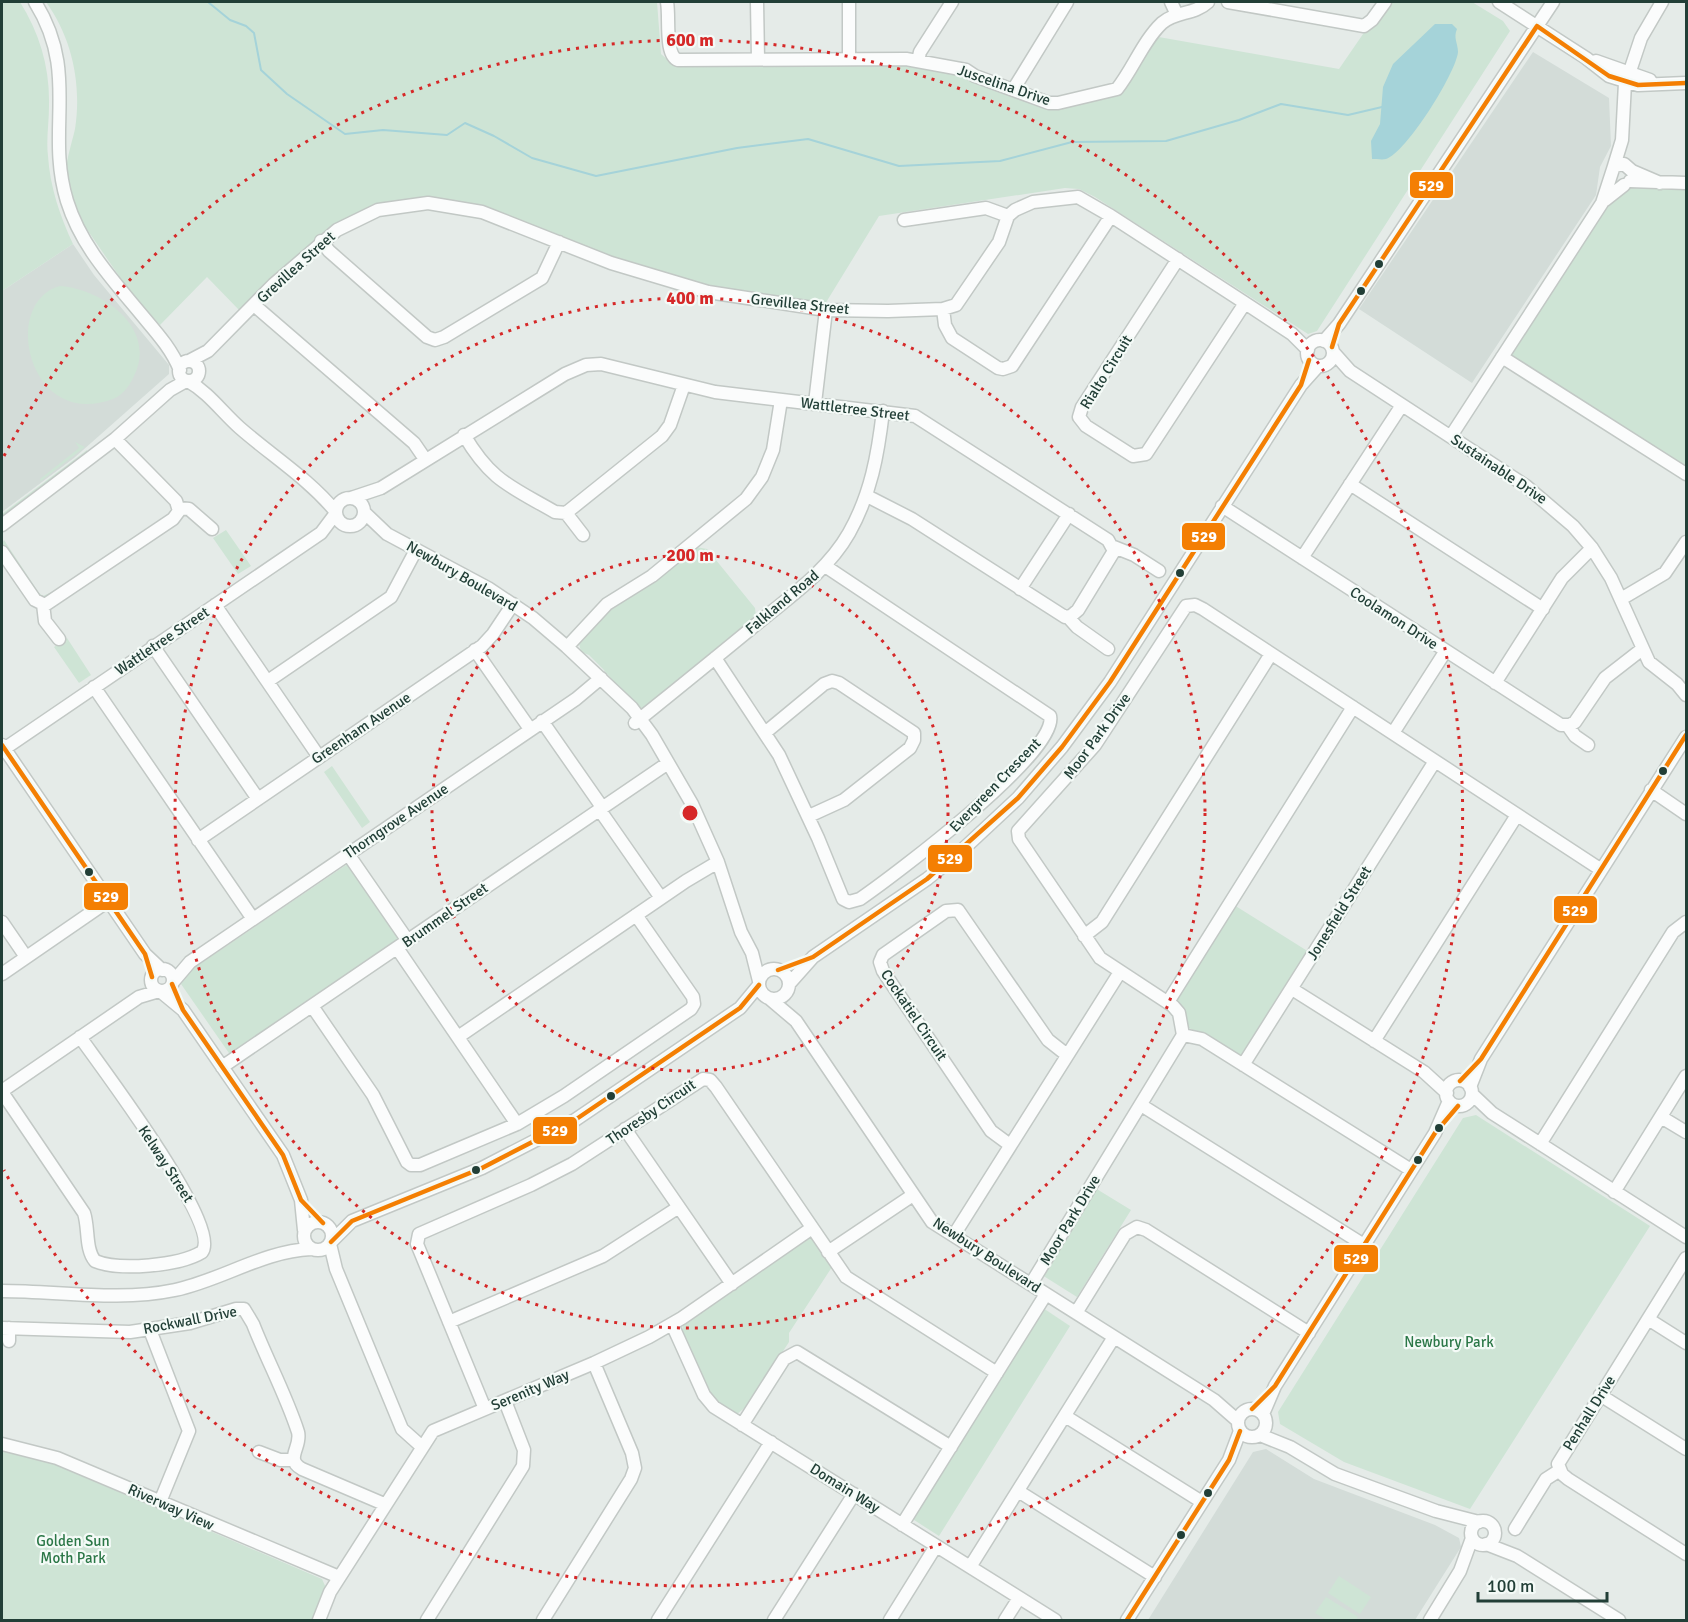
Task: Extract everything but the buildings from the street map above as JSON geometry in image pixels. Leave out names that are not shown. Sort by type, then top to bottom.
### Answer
[{"type":"street","points":[[35,2],[47,25],[60,69],[60,164],[67,201],[76,225],[100,264],[207,393],[246,433],[318,491],[336,512]]},
{"type":"street","name":"Juscelina Drive","points":[[667,2],[670,22],[669,47],[674,59],[684,61],[849,58],[918,61],[966,70],[1049,102],[1117,90],[1163,23],[1177,15],[1196,12],[1208,2]]},
{"type":"street","points":[[757,2],[758,59]]},
{"type":"street","points":[[849,2],[849,58]]},
{"type":"street","points":[[918,61],[920,52],[952,2]]},
{"type":"street","points":[[1013,90],[1067,2]]},
{"type":"street","points":[[1171,2],[1177,15]]},
{"type":"street","points":[[1228,2],[1297,8],[1364,26],[1372,20],[1385,2]]},
{"type":"street","points":[[1499,2],[1587,58],[1627,78],[1670,84],[1686,83]]},
{"type":"street","points":[[741,1008],[764,973],[813,957],[927,879],[1018,798],[1084,720],[1339,324],[1552,2]]},
{"type":"street","points":[[1450,436],[1602,202],[1611,180],[1610,172],[1622,140],[1627,78],[1641,38],[1662,2]]},
{"type":"street","points":[[1622,140],[1628,176]]},
{"type":"street","points":[[1614,166],[1621,163],[1628,176],[1660,183],[1686,183]]},
{"type":"street","points":[[1611,180],[1617,185],[1628,176]]},
{"type":"street","points":[[1602,202],[1628,176]]},
{"type":"street","points":[[1111,216],[1012,366],[1004,369],[998,368],[951,338],[945,325],[943,309],[956,305],[965,294],[999,242],[1008,216],[1024,204],[1067,197],[1086,201],[1111,216],[1321,353]]},
{"type":"street","name":"Grevillea Street","points":[[189,371],[321,241],[362,216],[390,207],[428,203],[482,212],[646,275],[708,292],[826,310],[943,309]]},
{"type":"street","points":[[904,220],[986,208],[1008,216]]},
{"type":"street","points":[[321,241],[328,251],[427,337],[435,340],[444,337],[542,278],[559,242]]},
{"type":"street","name":"Rialto Circuit","points":[[1178,259],[1081,411],[1082,423],[1103,437],[1133,456],[1140,457],[1148,452],[1245,303]]},
{"type":"street","points":[[254,305],[414,443],[425,459]]},
{"type":"street","points":[[815,403],[826,310]]},
{"type":"street","name":"Sustainable Drive","points":[[1321,353],[1450,436],[1551,505],[1592,548],[1621,598],[1641,650],[1656,669],[1682,685],[1686,695]]},
{"type":"street","points":[[1502,357],[1686,474]]},
{"type":"street","name":"Wattletree Street","points":[[348,498],[381,488],[565,374],[586,365],[610,365],[684,385],[781,400],[907,414],[922,419],[1108,540],[1114,548],[1134,555],[1159,571]]},
{"type":"street","points":[[2,525],[115,439],[189,371]]},
{"type":"street","points":[[464,435],[477,457],[494,476],[555,512],[566,513],[662,436],[670,425],[684,385]]},
{"type":"street","points":[[567,646],[607,604],[652,576],[746,499],[762,477],[773,450],[781,400]]},
{"type":"street","points":[[1302,558],[1402,405]]},
{"type":"street","name":"Falkland Road","points":[[638,721],[804,586],[825,566],[848,534],[867,496],[876,466],[883,411]]},
{"type":"street","points":[[43,604],[55,600],[177,516],[179,508],[177,501],[115,439]]},
{"type":"street","points":[[1350,484],[1543,609]]},
{"type":"street","name":"Wattletree Street","points":[[365,512],[381,488]]},
{"type":"street","points":[[318,491],[348,498],[360,502],[365,512],[361,522],[349,526],[338,521],[336,512],[338,504],[348,498]]},
{"type":"street","points":[[867,496],[912,519],[1061,616],[1068,617],[1077,627],[1108,649]]},
{"type":"street","name":"Coolamon Drive","points":[[1222,506],[1558,724],[1568,726],[1575,736],[1588,745]]},
{"type":"street","points":[[179,508],[189,509],[212,529]]},
{"type":"street","name":"Wattletree Street","points":[[321,533],[336,512]]},
{"type":"street","name":"Newbury Boulevard","points":[[365,512],[387,534],[469,577],[513,604],[567,646],[615,693],[656,745],[692,804],[718,862],[741,932],[752,952],[759,983]]},
{"type":"street","points":[[566,513],[583,535]]},
{"type":"street","points":[[1020,589],[1069,514]]},
{"type":"street","name":"Wattletree Street","points":[[3,747],[321,533],[349,526]]},
{"type":"street","name":"Newbury Boulevard","points":[[349,526],[387,534]]},
{"type":"street","points":[[1621,598],[1665,573],[1686,542]]},
{"type":"street","points":[[1068,617],[1078,610],[1112,556],[1114,548]]},
{"type":"street","points":[[1495,683],[1562,578],[1592,548]]},
{"type":"street","points":[[268,681],[391,597],[416,550]]},
{"type":"street","points":[[2,552],[32,596],[43,604],[45,621],[59,639]]},
{"type":"street","name":"Evergreen Crescent","points":[[716,658],[766,732],[809,816],[841,896],[846,902],[854,902],[917,858],[961,822],[1028,754],[1051,722],[1047,712],[825,566]]},
{"type":"street","points":[[215,604],[319,757]]},
{"type":"street","name":"Greenham Avenue","points":[[198,840],[475,650],[493,634],[513,604]]},
{"type":"street","name":"Moor Park Drive","points":[[1031,1284],[1183,1035],[1179,1013],[1168,1002],[1100,958],[1019,839],[1019,828],[1095,745],[1186,606],[1200,606],[1600,869]]},
{"type":"street","points":[[153,646],[258,799]]},
{"type":"street","points":[[475,650],[530,729]]},
{"type":"street","points":[[1568,726],[1577,720],[1605,678],[1641,650]]},
{"type":"street","points":[[1393,733],[1445,652]]},
{"type":"street","points":[[1084,936],[1102,922],[1271,654]]},
{"type":"street","name":"Thorngrove Avenue","points":[[157,974],[190,962],[542,721],[601,678]]},
{"type":"street","points":[[766,732],[825,684],[832,681],[839,683],[914,734],[910,748],[854,792],[809,816]]},
{"type":"street","points":[[94,687],[253,919]]},
{"type":"street","points":[[1168,1002],[1353,707]]},
{"type":"street","points":[[542,721],[661,898]]},
{"type":"street","points":[[1128,1620],[1600,869],[1686,737]]},
{"type":"street","points":[[3,747],[145,954],[157,974],[154,987],[183,1010]]},
{"type":"street","name":"Jonesfield Street","points":[[1244,1065],[1435,761]]},
{"type":"street","name":"Brummel Street","points":[[222,1068],[668,763]]},
{"type":"street","points":[[1651,790],[1686,814]]},
{"type":"street","points":[[1374,1041],[1517,814]]},
{"type":"street","points":[[348,854],[458,1037],[518,1124]]},
{"type":"street","points":[[458,1037],[661,898],[718,862]]},
{"type":"street","points":[[2,974],[108,901]]},
{"type":"street","name":"Cockatiel Circuit","points":[[1010,1145],[991,1131],[883,970],[881,958],[946,911],[958,910],[1048,1040],[1067,1055]]},
{"type":"street","points":[[312,1006],[373,1095],[405,1159],[411,1165],[420,1165],[518,1124],[564,1096],[691,1009],[694,1004],[693,997],[636,915]]},
{"type":"street","points":[[2,922],[26,957]]},
{"type":"street","points":[[1540,1144],[1673,932],[1686,922]]},
{"type":"street","name":"Newbury Boulevard","points":[[752,952],[775,970]]},
{"type":"street","points":[[280,1252],[314,1222],[352,1221],[482,1168],[536,1142],[575,1120],[741,1008],[769,998],[783,996],[813,957]]},
{"type":"street","name":"Thorngrove Avenue","points":[[173,983],[190,962]]},
{"type":"street","points":[[775,970],[786,975],[789,986]]},
{"type":"street","points":[[954,1235],[1120,972]]},
{"type":"street","points":[[157,974],[172,975],[183,1010],[283,1155],[301,1200],[304,1242],[336,1269]]},
{"type":"street","points":[[2,1092],[139,997],[157,974]]},
{"type":"street","points":[[139,997],[169,989],[173,983]]},
{"type":"street","points":[[759,983],[769,998]]},
{"type":"street","name":"Newbury Boulevard","points":[[789,986],[796,1021]]},
{"type":"street","points":[[1292,989],[1492,1113],[1686,1238]]},
{"type":"street","name":"Newbury Boulevard","points":[[769,998],[796,1021],[932,1221],[1214,1400],[1247,1431],[1290,1447],[1335,1474],[1436,1511],[1479,1522]]},
{"type":"street","points":[[1183,1035],[1197,1036],[1411,1170]]},
{"type":"street","name":"Kelway Street","points":[[2,1092],[84,1213],[88,1227],[90,1253],[95,1261],[108,1264],[147,1265],[202,1252],[206,1238],[185,1190],[81,1037]]},
{"type":"street","points":[[1614,1192],[1686,1076]]},
{"type":"street","name":"Thoresby Circuit","points":[[485,1409],[417,1244],[419,1234],[531,1185],[572,1164],[696,1081],[710,1080],[828,1252],[850,1280],[998,1372]]},
{"type":"street","points":[[1141,1105],[1364,1245]]},
{"type":"street","points":[[1661,1117],[1686,1132]]},
{"type":"street","points":[[626,1129],[732,1284]]},
{"type":"street","points":[[828,1252],[913,1195]]},
{"type":"street","points":[[301,1200],[331,1229],[330,1243],[336,1269],[402,1429],[421,1446]]},
{"type":"street","points":[[449,1322],[593,1261],[679,1207]]},
{"type":"street","points":[[2,1291],[148,1294],[194,1285],[280,1252],[322,1250],[352,1221]]},
{"type":"street","points":[[1076,1313],[1125,1234],[1137,1227],[1146,1230],[1309,1333]]},
{"type":"street","name":"Serenity Way","points":[[319,1620],[326,1600],[339,1577],[421,1446],[433,1431],[594,1364],[672,1324],[812,1228]]},
{"type":"street","name":"Penhall Drive","points":[[1686,1258],[1562,1456],[1560,1470],[1568,1479],[1686,1554]]},
{"type":"street","points":[[902,1525],[1046,1294]]},
{"type":"street","name":"Rockwall Drive","points":[[9,1341],[5,1328],[150,1330],[190,1323],[236,1309],[246,1311],[298,1434],[293,1460]]},
{"type":"street","points":[[1648,1319],[1686,1343]]},
{"type":"street","name":"Domain Way","points":[[672,1324],[709,1403],[1055,1620]]},
{"type":"street","points":[[150,1330],[189,1431],[160,1502]]},
{"type":"street","points":[[970,1567],[1114,1337]]},
{"type":"street","points":[[742,1425],[784,1359],[797,1352],[951,1447]]},
{"type":"street","points":[[543,1620],[631,1479],[635,1468],[632,1453],[594,1364]]},
{"type":"street","points":[[1600,1395],[1686,1449]]},
{"type":"street","name":"Newbury Boulevard","points":[[1214,1400],[1257,1413],[1290,1447]]},
{"type":"street","points":[[427,1620],[523,1466],[524,1450],[505,1401]]},
{"type":"street","points":[[1247,1431],[1265,1429],[1257,1413]]},
{"type":"street","points":[[1065,1416],[1202,1502]]},
{"type":"street","points":[[658,1620],[771,1442]]},
{"type":"street","name":"Riverway View","points":[[2,1444],[57,1458],[339,1577]]},
{"type":"street","points":[[259,1452],[280,1461],[293,1460],[302,1469],[384,1504]]},
{"type":"street","points":[[1515,1529],[1546,1479],[1560,1470]]},
{"type":"street","points":[[1018,1491],[1155,1577]]},
{"type":"street","points":[[774,1620],[854,1494]]},
{"type":"street","name":"Newbury Boulevard","points":[[1436,1511],[1472,1537]]},
{"type":"street","points":[[1460,1571],[1472,1537],[1473,1526],[1479,1522],[1488,1523],[1517,1556]]},
{"type":"street","points":[[1430,1620],[1460,1571],[1493,1538],[1494,1530]]},
{"type":"street","points":[[1472,1537],[1477,1543],[1517,1556],[1619,1620]]},
{"type":"street","points":[[890,1620],[936,1546]]},
{"type":"street","points":[[1005,1620],[1019,1598]]},
{"type":"shaded area","points":[[1533,52],[1609,98],[1611,146],[1600,167],[1596,195],[1472,383],[1359,309]]},
{"type":"shaded area","points":[[73,244],[94,275],[169,365],[169,374],[74,458],[2,512],[2,291]]},
{"type":"shaded area","points":[[1266,1449],[1314,1479],[1435,1525],[1459,1538],[1461,1547],[1415,1620],[1148,1620],[1253,1452]]},
{"type":"green space","points":[[2,2],[20,2],[33,26],[46,65],[49,92],[47,144],[49,168],[53,190],[73,244],[2,291]]},
{"type":"green space","points":[[46,2],[657,2],[661,54],[674,65],[796,62],[908,64],[965,75],[1049,103],[1110,92],[1153,36],[1339,69],[1385,2],[1472,2],[1503,21],[1510,31],[1317,331],[1308,334],[1095,197],[1079,189],[1065,188],[879,216],[822,309],[781,304],[630,269],[462,204],[369,210],[240,311],[207,277],[160,325],[119,280],[119,276],[86,228],[83,227],[72,201],[66,174],[77,112],[76,79],[68,46]]},
{"type":"green space","points":[[1686,183],[1686,474],[1502,357],[1602,203],[1624,185]]},
{"type":"green space","points":[[60,286],[93,295],[108,303],[122,314],[132,327],[138,342],[139,358],[130,383],[113,399],[84,404],[60,397],[43,382],[32,360],[28,337],[31,315],[42,297]]},
{"type":"green space","points":[[75,442],[85,447],[41,481],[40,479],[79,448]]},
{"type":"green space","points":[[87,450],[87,452],[4,517],[2,514]]},
{"type":"green space","points":[[226,530],[251,566],[238,574],[213,538]]},
{"type":"green space","points":[[4,540],[39,593],[43,596],[54,591],[56,593],[46,598],[36,594],[2,544]]},
{"type":"green space","points":[[696,547],[707,549],[755,608],[756,616],[643,710],[637,709],[603,669],[589,655],[581,652],[579,643],[606,611]]},
{"type":"green space","points":[[67,638],[91,675],[79,683],[54,647]]},
{"type":"green space","points":[[332,766],[370,822],[362,828],[324,772]]},
{"type":"green space","points":[[349,863],[400,940],[231,1056],[181,984],[191,970]]},
{"type":"green space","points":[[1234,905],[1309,952],[1242,1055],[1238,1055],[1189,1028],[1177,999],[1177,994]]},
{"type":"green space","name":"Newbury Park","points":[[1476,1115],[1650,1226],[1470,1509],[1344,1462],[1280,1424],[1278,1412],[1463,1118]]},
{"type":"green space","points":[[1095,1188],[1131,1210],[1077,1297],[1042,1275]]},
{"type":"green space","points":[[807,1237],[813,1239],[832,1267],[789,1333],[789,1342],[748,1405],[736,1415],[713,1401],[682,1330],[684,1320]]},
{"type":"green space","points":[[1043,1308],[1070,1326],[939,1536],[911,1518]]},
{"type":"green space","name":"Golden Sun Moth Park","points":[[2,1450],[49,1462],[322,1579],[326,1588],[314,1620],[2,1620]]},
{"type":"green space","points":[[1339,1576],[1371,1597],[1360,1614],[1328,1593]]},
{"type":"green space","points":[[1326,1597],[1358,1617],[1356,1620],[1327,1620],[1315,1613]]},
{"type":"water","points":[[1435,24],[1452,24],[1457,29],[1458,52],[1449,77],[1429,111],[1395,154],[1386,159],[1372,159],[1371,141],[1380,124],[1383,87],[1393,64]]},
{"type":"waterway","points":[[208,2],[230,20],[246,26],[254,33],[261,70],[287,94],[345,134],[383,130],[447,135],[465,123],[494,136],[532,158],[596,176],[737,148],[808,139],[899,166],[1000,161],[1072,142],[1166,141],[1239,120],[1281,104],[1348,115],[1382,107]]},
{"type":"transit line","name":"529","points":[[1537,26],[1609,76],[1638,85],[1686,83]]},
{"type":"transit line","name":"529","points":[[1332,347],[1339,324],[1537,26]]},
{"type":"transit line","name":"529","points":[[778,970],[813,957],[927,879],[1018,798],[1062,747],[1110,682],[1301,385],[1309,360]]},
{"type":"transit line","name":"529","points":[[1460,1081],[1481,1059],[1686,735]]},
{"type":"transit line","name":"529","points":[[2,745],[145,954],[152,977]]},
{"type":"transit line","name":"529","points":[[172,984],[183,1010],[283,1155],[301,1200],[323,1223]]},
{"type":"transit line","name":"529","points":[[331,1242],[352,1221],[482,1168],[575,1120],[740,1008],[759,985]]},
{"type":"transit line","name":"529","points":[[1252,1409],[1275,1386],[1435,1133],[1458,1106]]},
{"type":"transit line","name":"529","points":[[1127,1620],[1229,1460],[1240,1431]]}]
